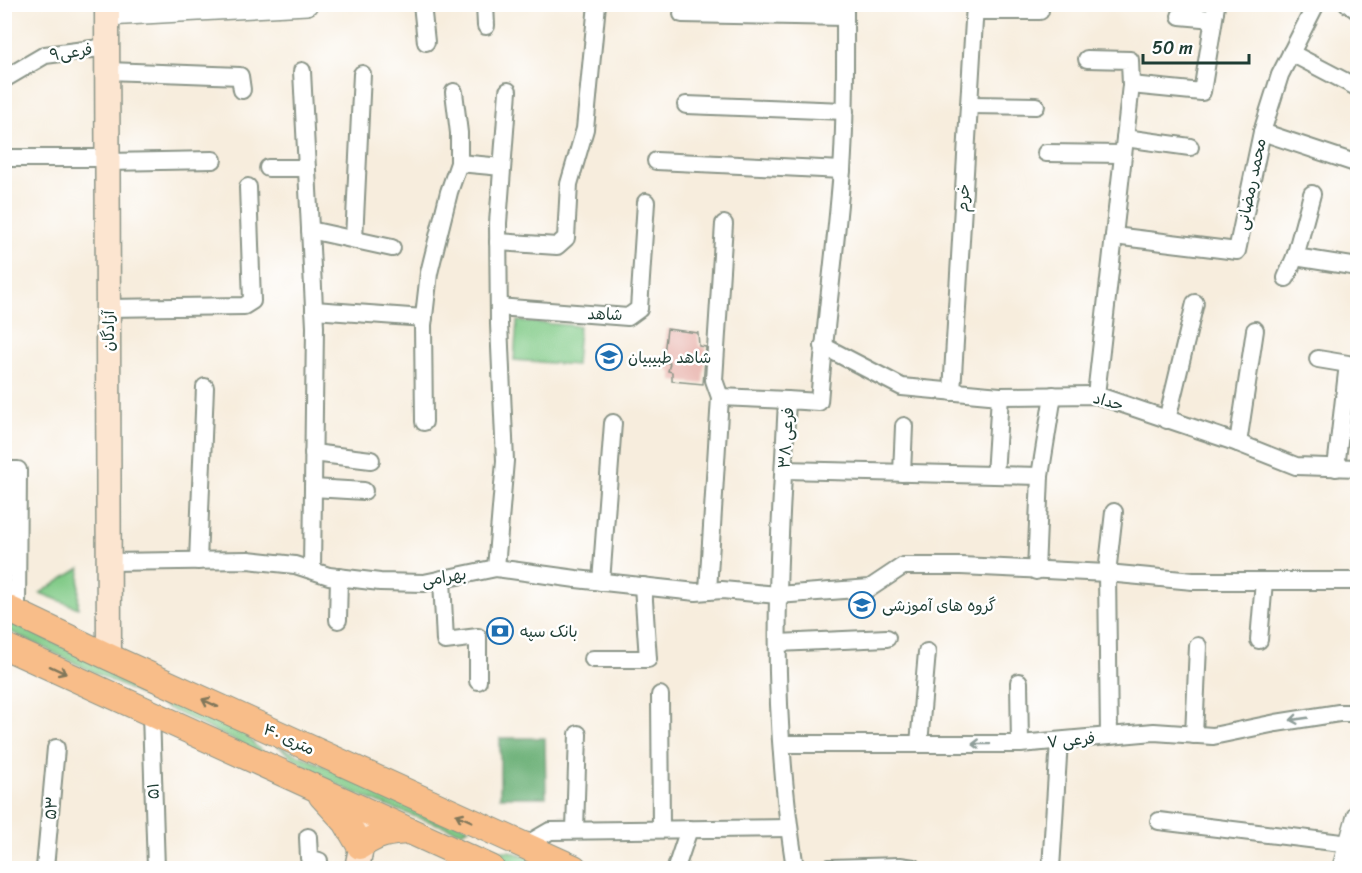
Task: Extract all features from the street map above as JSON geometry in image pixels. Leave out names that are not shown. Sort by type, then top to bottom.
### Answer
[{"type":"main road","name":"آزادگان","points":[[107,10],[110,657]]},
{"type":"main road","name":"۴۰ متری","points":[[11,610],[574,868]]},
{"type":"main road","name":"۴۰ متری","points":[[4,646],[368,813]]},
{"type":"main road","points":[[246,719],[277,754],[316,779],[362,800],[368,813],[358,857]]},
{"type":"main road","points":[[313,787],[346,822],[358,857]]},
{"type":"main road","points":[[368,813],[387,811],[460,840],[497,841],[524,846]]},
{"type":"main road","points":[[368,813],[491,868]]},
{"type":"main road","points":[[358,857],[376,836],[393,831],[410,831]]},
{"type":"street","points":[[422,4],[426,42]]},
{"type":"street","points":[[485,4],[486,26]]},
{"type":"street","points":[[498,242],[557,246],[566,238],[569,184],[585,129],[597,4]]},
{"type":"street","name":"محمد رمضانی","points":[[1114,236],[1237,250],[1262,132],[1280,75],[1316,4]]},
{"type":"street","points":[[1348,4],[1358,11]]},
{"type":"street","points":[[107,10],[306,5]]},
{"type":"street","points":[[975,8],[1040,11]]},
{"type":"street","name":"خرم","points":[[952,392],[975,8]]},
{"type":"street","points":[[682,14],[845,11]]},
{"type":"street","name":"فرعی ۳۸","points":[[795,868],[782,744],[778,643],[787,400],[819,402],[842,170],[845,111],[845,11]]},
{"type":"street","points":[[1131,85],[1202,92],[1214,12],[1180,16]]},
{"type":"street","name":"فرعی۹","points":[[4,80],[45,55],[108,47]]},
{"type":"street","points":[[1291,53],[1358,88]]},
{"type":"street","points":[[1087,59],[1130,60],[1131,85],[1096,395]]},
{"type":"street","points":[[108,71],[240,76],[242,90]]},
{"type":"street","points":[[302,71],[314,310],[312,570]]},
{"type":"street","points":[[354,239],[362,74]]},
{"type":"street","points":[[496,568],[505,461],[498,242],[508,91]]},
{"type":"street","points":[[424,422],[424,318],[429,273],[449,192],[459,163],[459,133],[454,92]]},
{"type":"street","points":[[687,105],[845,111]]},
{"type":"street","points":[[969,105],[1035,106]]},
{"type":"street","points":[[1262,132],[1358,164]]},
{"type":"street","points":[[1046,153],[1124,146],[1190,147]]},
{"type":"street","points":[[4,158],[213,160]]},
{"type":"street","points":[[656,161],[842,170]]},
{"type":"street","points":[[459,163],[502,167]]},
{"type":"street","points":[[268,168],[307,168]]},
{"type":"street","points":[[108,308],[244,306],[252,301],[248,187]]},
{"type":"street","points":[[1286,278],[1295,257],[1312,194]]},
{"type":"street","name":"شاهد","points":[[499,307],[628,317],[639,309],[646,202]]},
{"type":"street","points":[[708,591],[720,397],[714,380],[724,224]]},
{"type":"street","points":[[310,230],[392,248]]},
{"type":"street","points":[[1295,257],[1358,267]]},
{"type":"street","points":[[1167,420],[1195,303]]},
{"type":"street","points":[[314,310],[424,318]]},
{"type":"street","points":[[1238,443],[1256,330]]},
{"type":"street","name":"حداد","points":[[823,346],[902,387],[1000,396],[1096,395],[1238,443],[1296,466],[1358,468]]},
{"type":"street","points":[[1318,360],[1348,364],[1336,468]]},
{"type":"street","points":[[198,561],[205,387]]},
{"type":"street","points":[[1036,571],[1040,476],[1053,395]]},
{"type":"street","points":[[994,475],[1000,396]]},
{"type":"street","points":[[720,397],[787,400]]},
{"type":"street","points":[[601,582],[613,423]]},
{"type":"street","points":[[902,473],[904,426]]},
{"type":"street","points":[[313,453],[370,460]]},
{"type":"street","points":[[4,470],[18,470],[11,610]]},
{"type":"street","points":[[784,470],[1040,476]]},
{"type":"street","points":[[313,488],[364,491]]},
{"type":"street","points":[[1109,736],[1107,573],[1114,512]]},
{"type":"street","name":"بهرامی","points":[[109,562],[248,560],[295,565],[339,577],[380,582],[424,583],[496,568],[696,592],[722,590],[778,595],[870,588],[903,566],[962,566],[1107,573],[1193,581],[1358,580]]},
{"type":"street","points":[[338,620],[339,577]]},
{"type":"street","points":[[442,579],[445,641],[478,637],[478,681]]},
{"type":"street","points":[[1260,640],[1264,580]]},
{"type":"street","points":[[593,659],[648,659],[643,586]]},
{"type":"street","points":[[778,643],[887,638]]},
{"type":"street","points":[[1194,735],[1198,646]]},
{"type":"street","points":[[919,744],[927,652]]},
{"type":"street","points":[[1019,682],[1020,744]]},
{"type":"street","points":[[660,695],[661,829]]},
{"type":"street","name":"فرعی ۷","points":[[782,744],[1020,744],[1154,732],[1213,736],[1339,713],[1358,713]]},
{"type":"street","name":"۵۱","points":[[151,714],[156,868]]},
{"type":"street","points":[[575,830],[578,734]]},
{"type":"street","points":[[1051,868],[1059,741]]},
{"type":"street","name":"۵۳","points":[[45,868],[56,748]]},
{"type":"street","points":[[1343,868],[1358,815]]},
{"type":"street","points":[[1159,821],[1350,844]]},
{"type":"street","points":[[524,846],[550,831],[789,828]]},
{"type":"street","points":[[676,868],[689,829]]},
{"type":"street","points":[[308,837],[309,858],[319,861],[319,868]]},
{"type":"street","points":[[829,868],[889,866],[914,868]]},
{"type":"green space","points":[[517,321],[579,326],[576,365],[514,360]]},
{"type":"green space","points":[[80,568],[78,608],[40,593]]},
{"type":"green space","points":[[5,619],[244,731],[268,757],[5,629]]},
{"type":"green space","points":[[500,738],[545,738],[546,797],[500,797]]},
{"type":"green space","points":[[278,746],[469,828],[461,832],[365,797],[319,775]]},
{"type":"green space","points":[[469,850],[510,851],[557,868],[512,868]]},
{"type":"building","points":[[667,329],[698,333],[699,346],[706,347],[703,384],[672,381],[672,372],[668,371],[670,363],[663,362]]},
{"type":"place","name":"شاهد طبیبیان","points":[[609,357]]},
{"type":"place","name":"گروه های آموزشی","points":[[862,605]]},
{"type":"place","name":"بانک سپه","points":[[500,631]]}]
